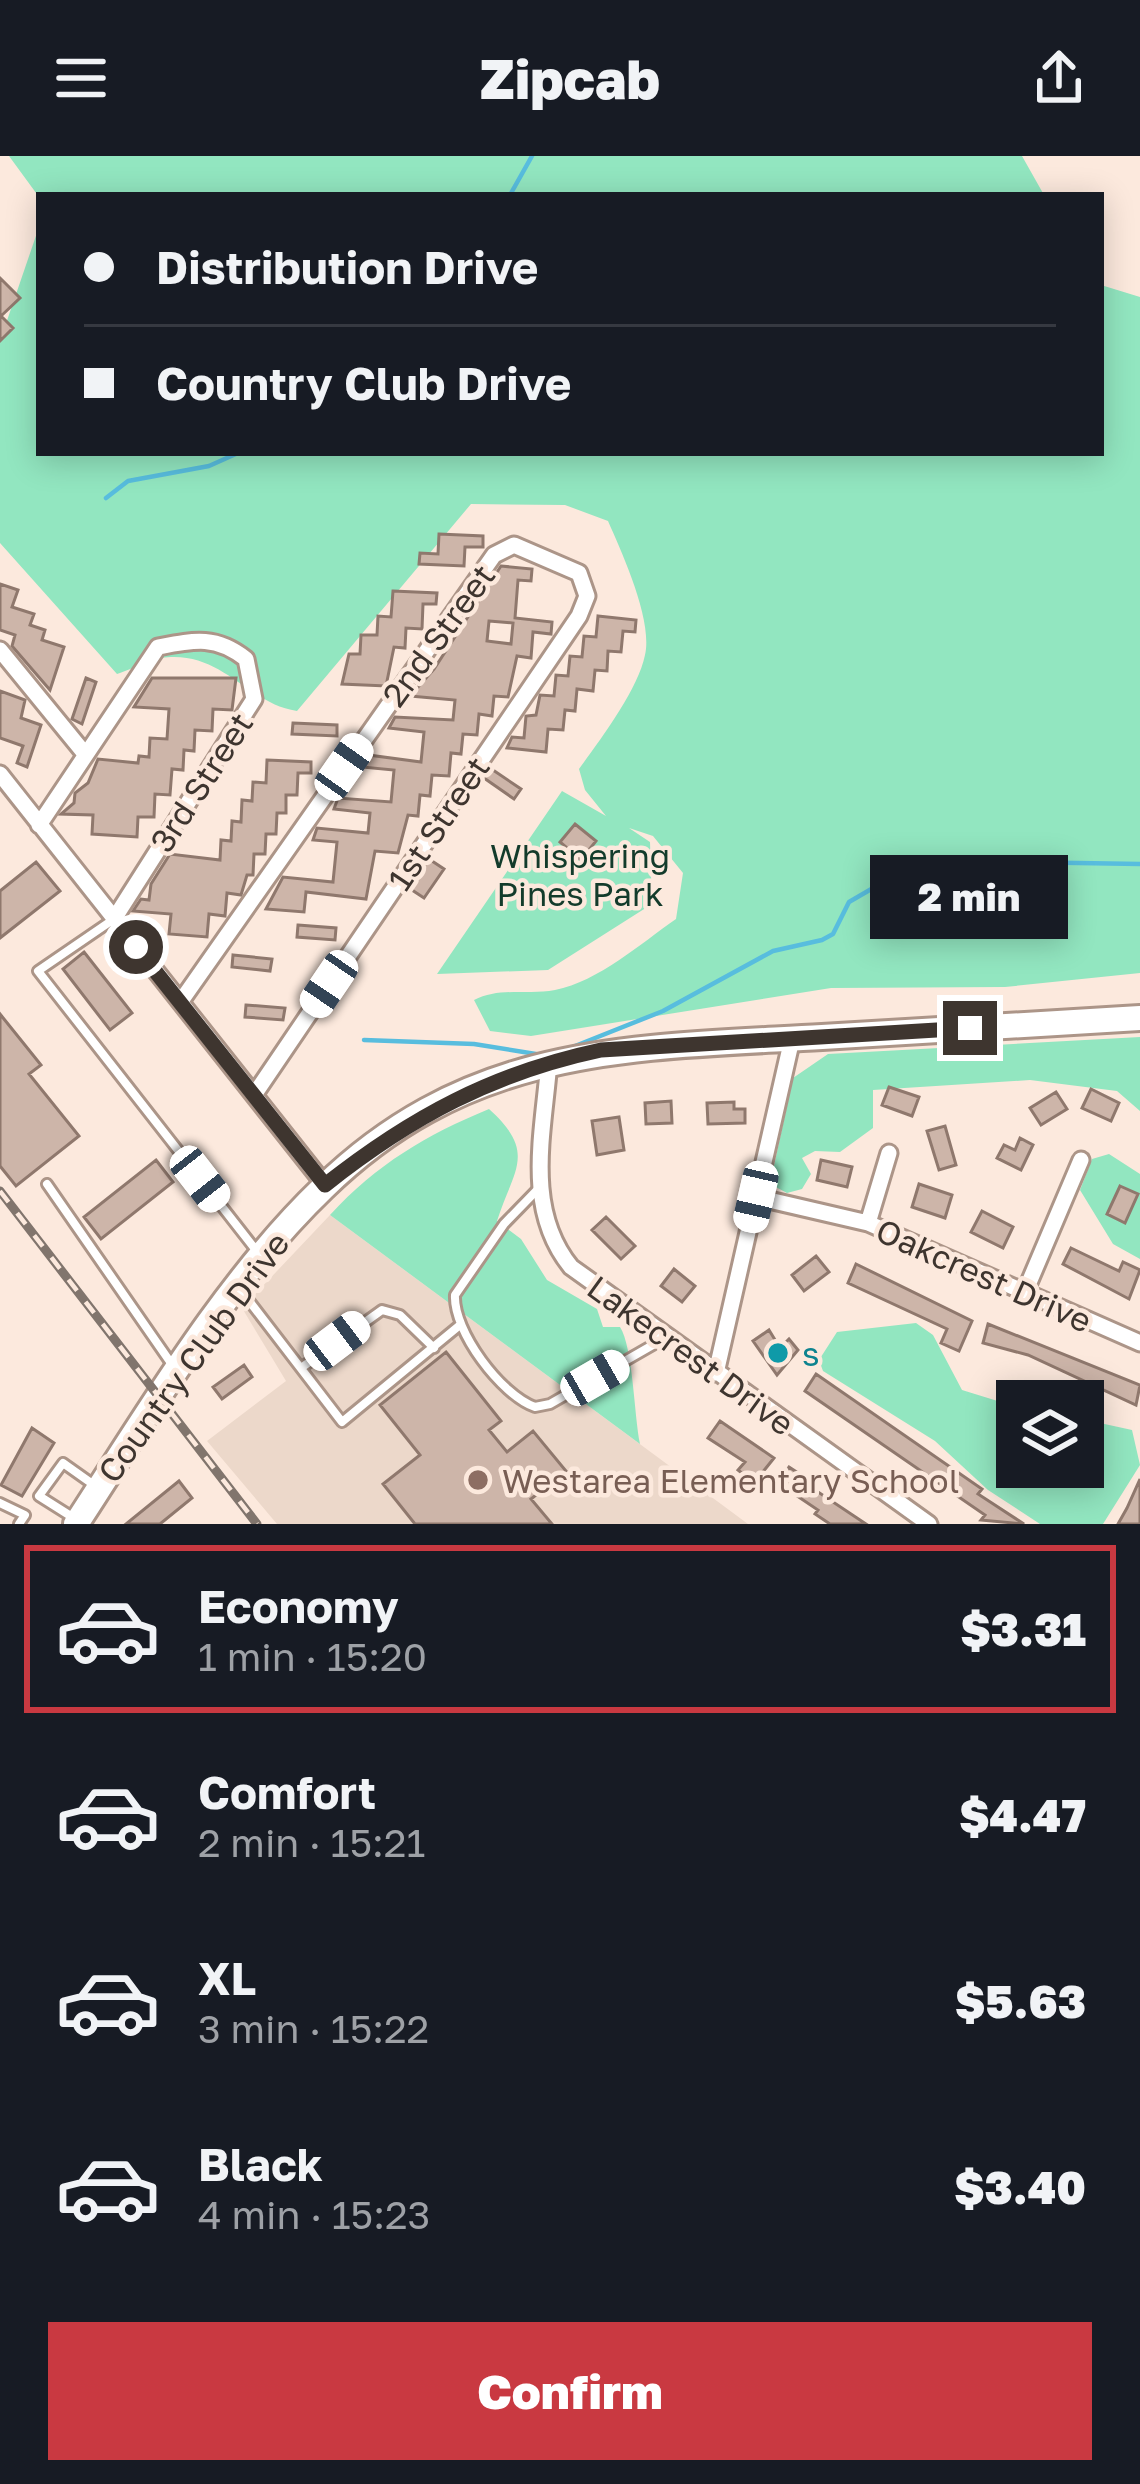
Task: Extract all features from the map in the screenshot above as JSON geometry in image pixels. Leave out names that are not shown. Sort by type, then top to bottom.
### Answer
[{"type":"main road","name":"Country Club Drive","points":[[77,1522],[260,1256],[325,1185],[445,1102],[549,1061],[601,1050],[1140,1018]]},
{"type":"street","name":"2nd Street","points":[[181,1001],[494,555],[514,545],[550,560]]},
{"type":"street","name":"1st Street","points":[[254,1095],[579,616],[587,596],[579,572],[550,560]]},
{"type":"street","name":"3rd Street","points":[[85,754],[158,646],[202,638],[227,644],[246,659],[254,699],[114,920]]},
{"type":"street","points":[[0,650],[85,754],[40,824]]},
{"type":"street","points":[[0,774],[325,1185]]},
{"type":"street","points":[[716,1372],[792,1039]]},
{"type":"street","name":"Lakecrest Drive","points":[[549,1061],[539,1186],[550,1238],[571,1267],[929,1524]]},
{"type":"street","points":[[868,1223],[889,1153]]},
{"type":"street","points":[[1025,1292],[1081,1160]]},
{"type":"street","name":"Oakcrest Drive","points":[[756,1197],[868,1223],[1140,1343]]},
{"type":"lane","points":[[114,920],[38,971],[260,1256]]},
{"type":"lane","points":[[47,1184],[177,1372]]},
{"type":"lane","points":[[539,1186],[465,1276],[455,1295],[460,1325],[510,1392],[535,1407],[550,1404],[666,1338]]},
{"type":"lane","points":[[239,1288],[342,1422],[460,1325]]},
{"type":"lane","points":[[301,1368],[382,1310],[400,1315],[434,1348]]},
{"type":"lane","points":[[77,1522],[40,1496],[63,1463],[99,1488]]},
{"type":"lane","points":[[0,1503],[25,1515],[20,1524]]},
{"type":"shaded area","points":[[330,1215],[748,1524],[277,1524],[207,1441],[286,1381],[242,1308]]},
{"type":"green space","points":[[9,156],[1022,156],[1042,192],[36,192]]},
{"type":"green space","name":"Whispering Pines Park","points":[[36,236],[36,456],[1104,456],[1104,286],[1140,297],[1140,973],[1005,987],[831,988],[531,1036],[490,1031],[474,1000],[493,994],[555,990],[587,979],[676,919],[683,873],[653,836],[629,828],[650,842],[652,904],[548,970],[437,974],[562,791],[606,816],[585,790],[579,769],[635,684],[646,641],[635,587],[608,521],[565,505],[471,504],[297,711],[280,707],[222,671],[190,658],[158,659],[117,674],[0,543],[0,341]]},
{"type":"green space","points":[[1140,1037],[1140,1111],[1117,1091],[1030,1080],[873,1090],[873,1128],[840,1152],[815,1151],[802,1158],[811,1174],[802,1189],[787,1193],[770,1184],[793,1078],[828,1054]]},
{"type":"green space","points":[[489,1109],[504,1124],[517,1150],[514,1175],[497,1221],[521,1239],[547,1280],[597,1309],[603,1327],[620,1327],[640,1444],[330,1215],[404,1153]]},
{"type":"green space","points":[[1109,1154],[1140,1174],[1140,1259],[1113,1244],[1080,1190],[1092,1159]]},
{"type":"green space","points":[[916,1323],[933,1335],[962,1390],[996,1401],[996,1488],[1104,1488],[1104,1424],[1132,1430],[1140,1465],[1103,1524],[1040,1524],[988,1490],[935,1441],[823,1371],[819,1360],[837,1332]]},
{"type":"building","points":[[0,278],[20,298],[1,316],[13,328],[0,341]]},
{"type":"building","points":[[439,534],[483,536],[483,547],[465,547],[464,566],[419,564],[420,553],[438,554]]},
{"type":"building","points":[[501,566],[532,569],[531,581],[518,580],[515,618],[552,622],[551,634],[533,632],[531,658],[517,656],[508,697],[494,696],[492,716],[479,714],[477,735],[463,734],[461,754],[451,753],[449,776],[432,775],[430,796],[420,795],[418,816],[408,815],[398,853],[375,851],[366,899],[306,892],[304,912],[266,909],[283,877],[333,882],[337,842],[313,840],[317,828],[368,833],[370,813],[334,809],[338,798],[391,802],[394,770],[362,767],[368,755],[421,762],[424,732],[389,728],[395,717],[453,720],[455,700],[410,696],[434,669]],"holes":[[[489,621],[513,623],[511,644],[487,641]]]},
{"type":"building","points":[[0,584],[18,590],[12,607],[34,614],[30,625],[45,630],[42,640],[64,647],[50,690],[12,646],[15,635],[0,630]]},
{"type":"building","points":[[393,591],[437,593],[436,604],[423,604],[422,629],[406,628],[405,648],[394,647],[386,686],[342,684],[349,654],[360,654],[361,635],[377,635],[378,616],[391,617]]},
{"type":"building","points":[[598,616],[636,620],[635,632],[623,631],[621,652],[608,651],[607,671],[595,670],[593,691],[577,689],[575,711],[565,710],[563,730],[548,729],[546,752],[507,748],[512,737],[524,738],[526,716],[536,715],[540,695],[554,696],[556,675],[568,676],[570,656],[582,657],[584,636],[596,637]]},
{"type":"building","points":[[86,678],[96,682],[82,724],[72,719]]},
{"type":"building","points":[[152,678],[236,678],[232,710],[213,709],[212,731],[195,730],[194,751],[184,750],[183,770],[172,769],[170,795],[155,794],[154,817],[138,817],[137,837],[92,834],[93,815],[61,814],[88,783],[98,759],[138,763],[139,756],[149,757],[150,738],[167,739],[169,709],[134,707]]},
{"type":"building","points":[[0,691],[25,700],[21,718],[41,725],[27,767],[17,763],[23,746],[0,738]]},
{"type":"building","points":[[293,723],[337,725],[337,736],[292,734]]},
{"type":"building","points":[[267,760],[311,762],[311,773],[298,773],[297,795],[286,795],[286,813],[277,813],[276,834],[266,834],[265,854],[254,854],[253,875],[247,875],[241,895],[227,893],[225,916],[209,914],[207,937],[169,934],[171,914],[133,911],[141,899],[149,900],[151,884],[170,854],[220,860],[221,840],[231,841],[232,821],[241,822],[242,800],[252,801],[253,782],[266,783]]},
{"type":"building","points":[[490,768],[521,789],[514,799],[484,778]]},
{"type":"building","points":[[575,824],[596,841],[581,860],[560,842]]},
{"type":"building","points":[[429,859],[444,869],[424,898],[409,888]]},
{"type":"building","points":[[36,862],[60,891],[0,938],[0,891]]},
{"type":"building","points":[[298,925],[336,928],[335,940],[297,937]]},
{"type":"building","points":[[84,952],[132,1013],[110,1030],[63,969]]},
{"type":"building","points":[[233,955],[272,959],[270,971],[232,967]]},
{"type":"building","points":[[246,1005],[285,1008],[283,1020],[245,1017]]},
{"type":"building","points":[[0,1014],[41,1065],[29,1074],[79,1136],[16,1186],[0,1166]]},
{"type":"building","points":[[889,1087],[919,1097],[912,1116],[882,1105]]},
{"type":"building","points":[[1091,1089],[1119,1103],[1111,1121],[1082,1108]]},
{"type":"building","points":[[1056,1092],[1067,1109],[1041,1125],[1030,1108]]},
{"type":"building","points":[[671,1101],[672,1123],[646,1124],[645,1103]]},
{"type":"building","points":[[734,1102],[734,1109],[745,1109],[745,1123],[708,1124],[707,1103]]},
{"type":"building","points":[[619,1117],[624,1150],[597,1155],[592,1121]]},
{"type":"building","points":[[945,1126],[956,1165],[939,1170],[927,1131]]},
{"type":"building","points":[[1020,1138],[1033,1145],[1021,1170],[997,1158],[1004,1145],[1015,1150]]},
{"type":"building","points":[[156,1160],[173,1182],[101,1239],[84,1217]]},
{"type":"building","points":[[821,1160],[852,1167],[847,1187],[817,1180]]},
{"type":"building","points":[[919,1184],[952,1195],[945,1218],[912,1207]]},
{"type":"building","points":[[1120,1186],[1138,1194],[1125,1223],[1107,1214]]},
{"type":"building","points":[[982,1211],[1013,1227],[1003,1248],[971,1232]]},
{"type":"building","points":[[606,1217],[635,1246],[621,1259],[592,1230]]},
{"type":"building","points":[[1071,1248],[1119,1271],[1123,1262],[1140,1270],[1129,1299],[1063,1264]]},
{"type":"building","points":[[816,1256],[829,1272],[804,1291],[792,1275]]},
{"type":"building","points":[[856,1264],[972,1321],[959,1351],[941,1343],[947,1329],[848,1283]]},
{"type":"building","points":[[674,1269],[695,1286],[682,1302],[661,1286]]},
{"type":"building","points":[[988,1324],[1140,1385],[1136,1405],[1104,1390],[1104,1380],[1082,1380],[1028,1355],[983,1343]]},
{"type":"building","name":"s","points":[[769,1330],[780,1348],[789,1339],[798,1350],[777,1375],[753,1341]]},
{"type":"building","points":[[446,1352],[501,1421],[489,1430],[507,1452],[533,1431],[566,1471],[531,1499],[552,1524],[415,1524],[383,1484],[420,1455],[380,1405]]},
{"type":"building","points":[[244,1365],[252,1377],[222,1399],[213,1387]]},
{"type":"building","points":[[816,1374],[982,1489],[978,1494],[1024,1524],[981,1520],[985,1515],[805,1391]]},
{"type":"building","points":[[720,1421],[774,1458],[754,1483],[738,1470],[745,1462],[708,1438]]},
{"type":"building","points":[[32,1428],[54,1443],[22,1496],[1,1485]]},
{"type":"building","points":[[789,1467],[866,1524],[830,1524],[815,1514],[818,1510],[778,1483]]},
{"type":"building","points":[[1140,1479],[1140,1524],[1118,1524],[1127,1508]]},
{"type":"building","points":[[179,1481],[192,1498],[160,1524],[126,1524]]},
{"type":"waterway","points":[[512,192],[532,156]]},
{"type":"waterway","points":[[106,498],[128,481],[209,466],[231,456]]},
{"type":"waterway","points":[[565,1050],[663,1011],[773,951],[822,940],[833,934],[849,902],[892,877],[962,861],[1140,864]]},
{"type":"waterway","points":[[364,1040],[474,1044],[542,1055]]},
{"type":"railway","points":[[0,1191],[257,1524]]},
{"type":"place","name":"s","points":[[778,1353]]},
{"type":"place","name":"Westarea Elementary School","points":[[478,1480]]},
{"type":"route","points":[[136,947],[325,1185],[414,1119],[477,1086],[549,1061],[601,1050],[970,1028]]}]
